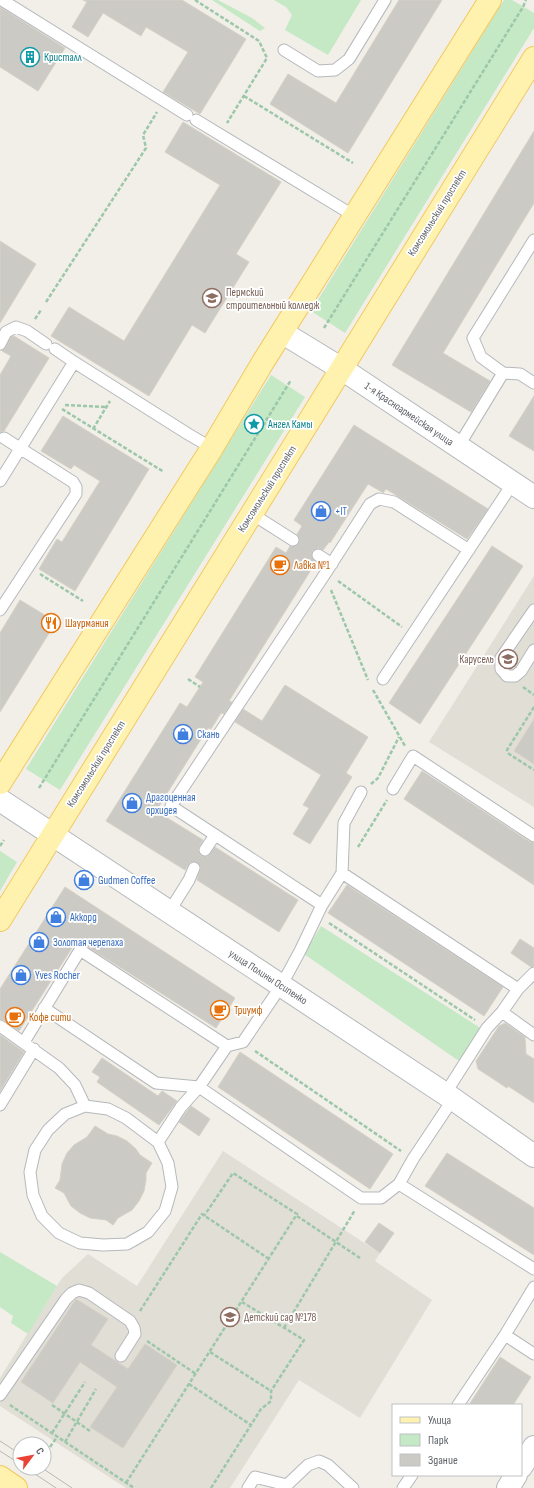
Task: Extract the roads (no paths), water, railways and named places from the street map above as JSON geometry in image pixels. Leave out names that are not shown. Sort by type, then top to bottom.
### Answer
[{"type":"main road","points":[[0,783],[212,448],[263,362],[283,333],[490,0]]},
{"type":"main road","name":"Комсомольский проспект","points":[[0,920],[534,58]]},
{"type":"main road","points":[[0,1477],[16,1488]]},
{"type":"street","name":"1-я Красноармейская улица","points":[[283,333],[342,369],[534,497]]},
{"type":"street","name":"улица Полины Осипенко","points":[[0,800],[449,1096],[534,1156]]},
{"type":"street","points":[[522,1465],[534,1447]]},
{"type":"street","points":[[508,1488],[515,1476]]},
{"type":"lane","points":[[2,0],[192,118],[356,216]]},
{"type":"lane","points":[[284,50],[318,71],[335,70],[349,59],[385,0]]},
{"type":"lane","points":[[534,240],[474,338],[481,357],[503,373],[520,374],[534,383]]},
{"type":"lane","points":[[0,344],[6,332],[16,327],[28,331],[50,347],[212,448]]},
{"type":"lane","points":[[0,481],[20,449],[52,405],[74,362]]},
{"type":"lane","points":[[458,447],[503,373]]},
{"type":"lane","points":[[0,610],[76,494],[76,487],[73,482],[4,438]]},
{"type":"lane","points":[[383,679],[513,483]]},
{"type":"lane","points":[[320,910],[215,835],[171,806],[328,570],[370,504],[379,499],[394,502],[469,550]]},
{"type":"lane","points":[[252,514],[293,540]]},
{"type":"lane","points":[[318,556],[328,570]]},
{"type":"lane","points":[[533,613],[501,658],[501,669],[507,676],[514,676],[521,671],[534,650]]},
{"type":"lane","points":[[393,789],[413,756],[534,836]]},
{"type":"lane","points":[[158,1142],[181,1107],[199,1087],[226,1046],[243,1042],[281,986],[320,910],[342,873],[344,822],[361,792]]},
{"type":"lane","points":[[205,850],[215,835]]},
{"type":"lane","points":[[169,912],[189,880],[194,868]]},
{"type":"lane","points":[[342,873],[518,989]]},
{"type":"lane","points":[[24,1042],[80,950],[226,1046]]},
{"type":"lane","points":[[44,1008],[156,1083],[199,1087],[361,1198],[381,1198],[399,1184],[487,1028],[502,1012],[518,989],[534,973]]},
{"type":"lane","points":[[502,1012],[534,1036]]},
{"type":"lane","points":[[0,1026],[59,1068],[76,1085],[85,1106]]},
{"type":"lane","points":[[0,1105],[34,1049]]},
{"type":"lane","points":[[85,1106],[108,1109],[126,1118],[158,1142],[168,1163],[172,1187],[165,1211],[148,1232],[127,1244],[103,1245],[80,1243],[59,1233],[42,1216],[33,1195],[30,1172],[35,1150],[48,1130],[65,1114],[85,1106]]},
{"type":"lane","points":[[399,1184],[534,1269]]},
{"type":"lane","points":[[459,1404],[505,1335],[534,1287]]},
{"type":"lane","points":[[3,1399],[66,1299],[72,1292],[79,1290],[89,1293],[130,1321],[133,1329],[121,1356]]},
{"type":"lane","points":[[505,1335],[534,1354]]},
{"type":"lane","points":[[248,1488],[255,1477],[287,1485],[308,1465],[319,1461],[328,1465],[353,1488]]},
{"type":"lane","points":[[403,1488],[411,1476]]},
{"type":"tram line","points":[[0,1441],[12,1449]]},
{"type":"tram line","points":[[0,1451],[12,1459]]},
{"type":"tram line","points":[[52,1475],[72,1488]]},
{"type":"tram line","points":[[38,1476],[56,1488]]},
{"type":"place","name":"Кристалл","points":[[30,57]]},
{"type":"place","name":"Пермский строительный колледж","points":[[212,298]]},
{"type":"place","name":"Ангел Камы","points":[[254,424]]},
{"type":"place","name":"+IT","points":[[321,511]]},
{"type":"place","name":"Лавка №1","points":[[280,565]]},
{"type":"place","name":"Шаурмания","points":[[51,623]]},
{"type":"place","name":"Карусель","points":[[508,659]]},
{"type":"place","name":"Скань","points":[[183,734]]},
{"type":"place","name":"Драгоценная орхидея","points":[[132,803]]},
{"type":"place","name":"Gudmen Coffee","points":[[84,880]]},
{"type":"place","name":"Аккорд","points":[[56,917]]},
{"type":"place","name":"Золотая черепаха","points":[[39,942]]},
{"type":"place","name":"Yves Rocher","points":[[21,975]]},
{"type":"place","name":"Триумф","points":[[220,1010]]},
{"type":"place","name":"Кофе сити","points":[[15,1017]]},
{"type":"place","name":"Детский сад №178","points":[[230,1317]]}]
